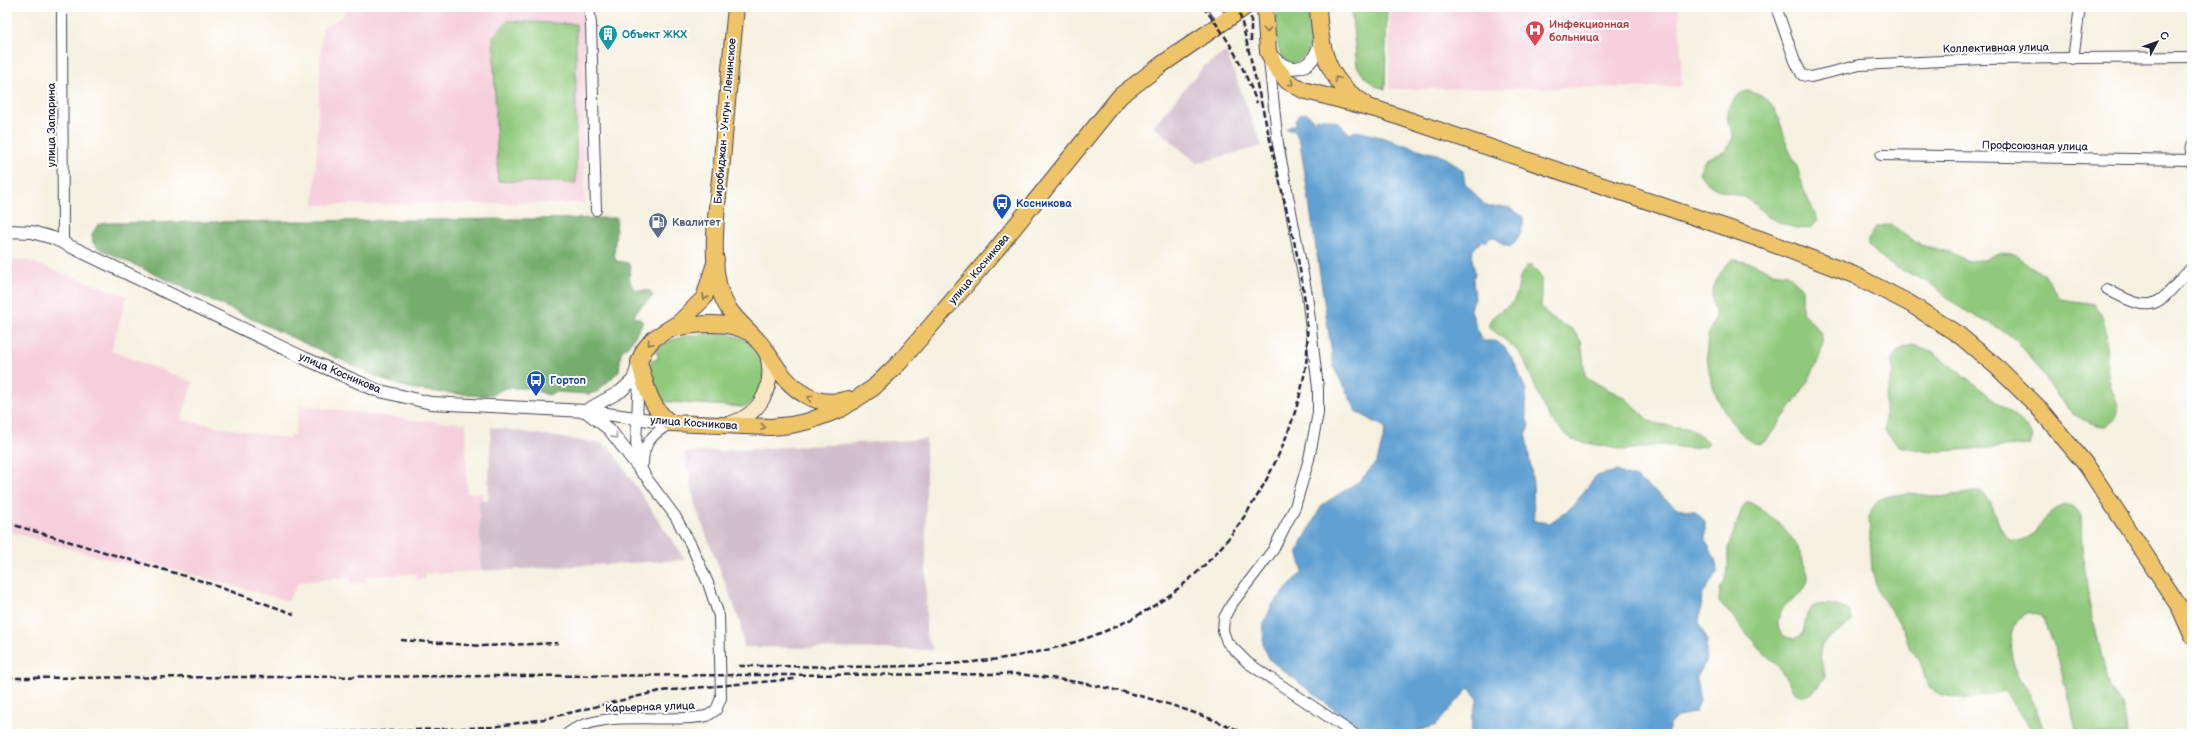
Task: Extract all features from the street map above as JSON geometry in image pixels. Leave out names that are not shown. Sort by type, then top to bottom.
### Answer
[{"type":"main road","name":"Биробиджан - Унгун - Ленинское","points":[[716,260],[717,208],[736,7]]},
{"type":"main road","name":"улица Косникова","points":[[671,423],[771,427],[809,421],[841,409],[873,388],[899,363],[995,251],[1120,96],[1245,7]]},
{"type":"main road","points":[[1265,7],[1268,52],[1280,74],[1294,86],[1303,90],[1379,110],[1767,242],[1854,275],[1909,303],[1958,335],[1998,368],[2036,406],[2087,466],[2180,608],[2192,634]]},
{"type":"main road","points":[[1318,7],[1320,36],[1328,65],[1337,80],[1351,94],[1379,110]]},
{"type":"main road","points":[[671,423],[659,414],[654,405],[639,362],[644,350],[653,339],[693,312],[704,298],[716,260]]},
{"type":"main road","points":[[716,260],[719,286],[726,304],[766,351],[792,387],[819,402],[835,403],[847,400],[873,388]]},
{"type":"main road","points":[[669,329],[695,325],[727,325],[743,329],[751,334]]},
{"type":"main road","points":[[724,426],[745,418],[758,405],[767,391],[770,374],[766,351]]},
{"type":"street","name":"улица Запарина","points":[[62,7],[63,243]]},
{"type":"street","points":[[588,7],[591,24],[596,210]]},
{"type":"street","points":[[1213,7],[1224,21]]},
{"type":"street","name":"Коллективная улица","points":[[1776,7],[1795,61],[1802,74],[1811,77],[1860,65],[1983,59],[2192,57]]},
{"type":"street","points":[[2073,59],[2080,7]]},
{"type":"street","points":[[1268,52],[1284,66],[1300,68],[1310,62],[1316,54],[1320,36]]},
{"type":"street","points":[[1268,52],[1278,144],[1307,295],[1318,388],[1318,413],[1309,459],[1295,507],[1273,550],[1231,605],[1224,618],[1223,631],[1227,642],[1242,658],[1354,734]]},
{"type":"street","points":[[2191,161],[2192,145]]},
{"type":"street","name":"Профсоюзная улица","points":[[1881,156],[2191,161]]},
{"type":"street","name":"улица Косникова","points":[[7,231],[43,234],[304,358],[376,390],[431,403],[585,412],[671,423]]},
{"type":"street","points":[[2107,289],[2135,302],[2146,305],[2156,303],[2166,297],[2177,282],[2192,267]]},
{"type":"street","points":[[639,362],[633,380],[621,391],[585,412],[609,429],[643,473]]},
{"type":"street","points":[[639,362],[636,444],[643,473]]},
{"type":"street","points":[[643,473],[643,453],[646,444],[656,433],[671,423]]},
{"type":"street","name":"Карьерная улица","points":[[567,734],[578,727],[603,720],[706,716],[716,710],[721,698],[720,627],[708,583],[675,516],[643,473]]},
{"type":"shaded area","points":[[344,7],[583,7],[585,203],[314,205],[322,28],[343,17]]},
{"type":"shaded area","name":"Инфекционная больница","points":[[1390,7],[1679,7],[1682,87],[1389,89]]},
{"type":"shaded area","points":[[1226,52],[1262,146],[1197,163],[1153,126],[1204,66]]},
{"type":"shaded area","points":[[7,260],[25,260],[127,296],[111,351],[193,382],[181,420],[289,439],[290,436],[294,436],[300,405],[414,420],[466,423],[467,493],[483,493],[483,500],[479,500],[481,571],[425,574],[425,579],[416,580],[416,574],[366,576],[367,583],[351,584],[350,577],[299,582],[288,601],[150,563],[147,570],[7,531]]},
{"type":"shaded area","points":[[491,427],[604,444],[606,448],[609,446],[685,560],[481,571],[479,500],[488,500]]},
{"type":"shaded area","points":[[926,439],[926,636],[934,650],[744,647],[740,623],[695,506],[685,453]]},
{"type":"green space","points":[[1277,7],[1307,7],[1310,32],[1309,47],[1306,54],[1292,63],[1282,58],[1278,45],[1276,33]]},
{"type":"green space","points":[[1351,7],[1387,7],[1385,89],[1375,86],[1363,75],[1357,66]]},
{"type":"green space","points":[[508,21],[576,24],[576,183],[498,181],[493,36]]},
{"type":"green space","points":[[1748,91],[1759,95],[1766,100],[1777,114],[1789,150],[1797,167],[1804,191],[1818,221],[1811,228],[1806,229],[1795,227],[1772,219],[1755,204],[1744,197],[1711,186],[1699,173],[1705,160],[1723,153],[1728,148],[1733,134],[1728,122],[1728,112],[1735,98],[1743,92]]},
{"type":"green space","points":[[617,218],[614,254],[616,261],[628,263],[631,267],[630,279],[635,290],[650,291],[653,296],[636,311],[634,318],[639,318],[643,322],[631,342],[621,352],[619,371],[597,392],[588,394],[555,392],[548,395],[529,388],[505,388],[494,394],[481,396],[417,390],[389,382],[100,249],[93,243],[92,234],[98,225],[104,223]]},
{"type":"green space","points":[[1890,224],[1920,245],[1950,252],[1968,261],[1984,260],[1999,253],[2015,254],[2034,269],[2043,273],[2060,299],[2095,304],[2101,314],[2106,332],[2107,369],[2110,384],[2118,407],[2118,413],[2115,418],[2105,426],[2089,423],[2076,415],[2053,391],[2034,362],[2013,338],[1962,309],[1929,283],[1890,264],[1882,258],[1868,245],[1868,240],[1876,227]]},
{"type":"green space","points":[[1732,259],[1754,264],[1772,272],[1787,274],[1802,288],[1802,312],[1817,328],[1822,339],[1821,350],[1817,363],[1801,392],[1765,442],[1757,444],[1751,442],[1740,432],[1725,412],[1718,400],[1710,375],[1708,362],[1708,337],[1715,317],[1712,298],[1713,290],[1719,276]]},
{"type":"green space","points":[[1527,266],[1532,266],[1541,277],[1541,306],[1550,318],[1572,329],[1581,341],[1585,375],[1588,379],[1625,398],[1648,420],[1657,424],[1692,429],[1709,443],[1706,446],[1689,448],[1659,445],[1624,450],[1572,440],[1552,421],[1544,408],[1524,359],[1514,347],[1489,327],[1494,316],[1514,300],[1521,274]]},
{"type":"green space","points":[[719,333],[736,336],[747,341],[760,352],[764,367],[762,384],[755,399],[742,407],[655,401],[647,371],[652,360],[658,359],[658,353],[654,352],[668,342],[684,336]]},
{"type":"green space","points":[[1913,345],[1932,351],[2020,420],[2033,436],[2030,445],[1929,452],[1899,446],[1885,431],[1885,399],[1894,371],[1891,362],[1893,358],[1899,350]]},
{"type":"green space","points":[[1980,491],[1993,508],[2001,529],[2008,541],[2019,541],[2027,538],[2056,508],[2064,504],[2074,508],[2081,516],[2082,547],[2089,603],[2110,689],[2122,704],[2128,734],[2077,734],[2058,657],[2042,616],[2027,612],[2020,617],[2012,632],[2010,640],[2012,658],[2018,675],[2033,701],[2045,734],[2032,734],[2026,721],[2004,691],[1971,699],[1941,695],[1928,687],[1920,661],[1910,649],[1904,630],[1878,592],[1872,571],[1869,518],[1872,509],[1878,500],[1888,496],[1909,493],[1941,497]]},
{"type":"green space","points":[[1748,501],[1774,519],[1788,533],[1799,550],[1808,574],[1806,586],[1787,604],[1779,616],[1778,625],[1781,634],[1795,639],[1803,634],[1807,615],[1810,609],[1815,606],[1827,604],[1850,611],[1852,620],[1844,628],[1828,639],[1821,648],[1820,656],[1825,678],[1813,693],[1804,696],[1795,693],[1778,666],[1759,648],[1719,601],[1720,589],[1726,579],[1728,568],[1728,548],[1742,509]]},
{"type":"water","points":[[1307,113],[1315,122],[1316,119],[1328,119],[1338,122],[1350,134],[1355,131],[1369,134],[1437,154],[1449,160],[1463,171],[1465,183],[1484,204],[1489,207],[1500,206],[1510,208],[1523,217],[1524,221],[1520,233],[1510,247],[1504,245],[1494,237],[1489,238],[1486,242],[1482,240],[1473,250],[1472,259],[1475,272],[1473,281],[1475,298],[1470,308],[1480,337],[1483,341],[1496,341],[1505,348],[1516,366],[1526,391],[1526,417],[1529,425],[1526,436],[1533,483],[1534,521],[1550,523],[1572,507],[1596,476],[1616,471],[1638,479],[1677,508],[1695,511],[1705,521],[1705,539],[1715,559],[1718,571],[1702,596],[1699,624],[1707,640],[1705,663],[1696,679],[1700,700],[1695,713],[1678,716],[1669,725],[1669,734],[1471,734],[1472,716],[1478,699],[1469,688],[1436,725],[1408,734],[1373,734],[1345,718],[1270,660],[1263,645],[1264,623],[1272,605],[1303,571],[1297,552],[1322,505],[1361,480],[1377,461],[1386,428],[1357,412],[1334,368],[1300,142],[1295,131],[1286,129],[1296,123],[1295,120],[1301,114]]},
{"type":"railway","points":[[1203,7],[1228,41],[1247,77],[1257,103]]},
{"type":"railway","points":[[739,666],[882,667],[953,664],[1022,655],[1088,638],[1149,609],[1204,566],[1251,506],[1271,472],[1280,453],[1295,413],[1305,373],[1307,333],[1304,291],[1296,249],[1238,7]]},
{"type":"railway","points":[[1251,7],[1251,41]]},
{"type":"railway","points":[[7,523],[205,582],[294,614]]},
{"type":"railway","points":[[401,640],[482,646],[558,643]]},
{"type":"railway","points":[[7,678],[1017,674],[1076,682],[1135,695],[1192,712],[1247,734]]},
{"type":"railway","points":[[199,734],[393,731],[492,727],[544,719],[660,691],[795,679]]},
{"type":"place","name":"Инфекционная больница","points":[[1535,47]]},
{"type":"place","name":"Объект ЖКХ","points":[[608,51]]},
{"type":"place","name":"Косникова","points":[[1002,220]]},
{"type":"place","name":"Квалитет","points":[[658,239]]},
{"type":"place","name":"Гортоп","points":[[536,397]]}]
